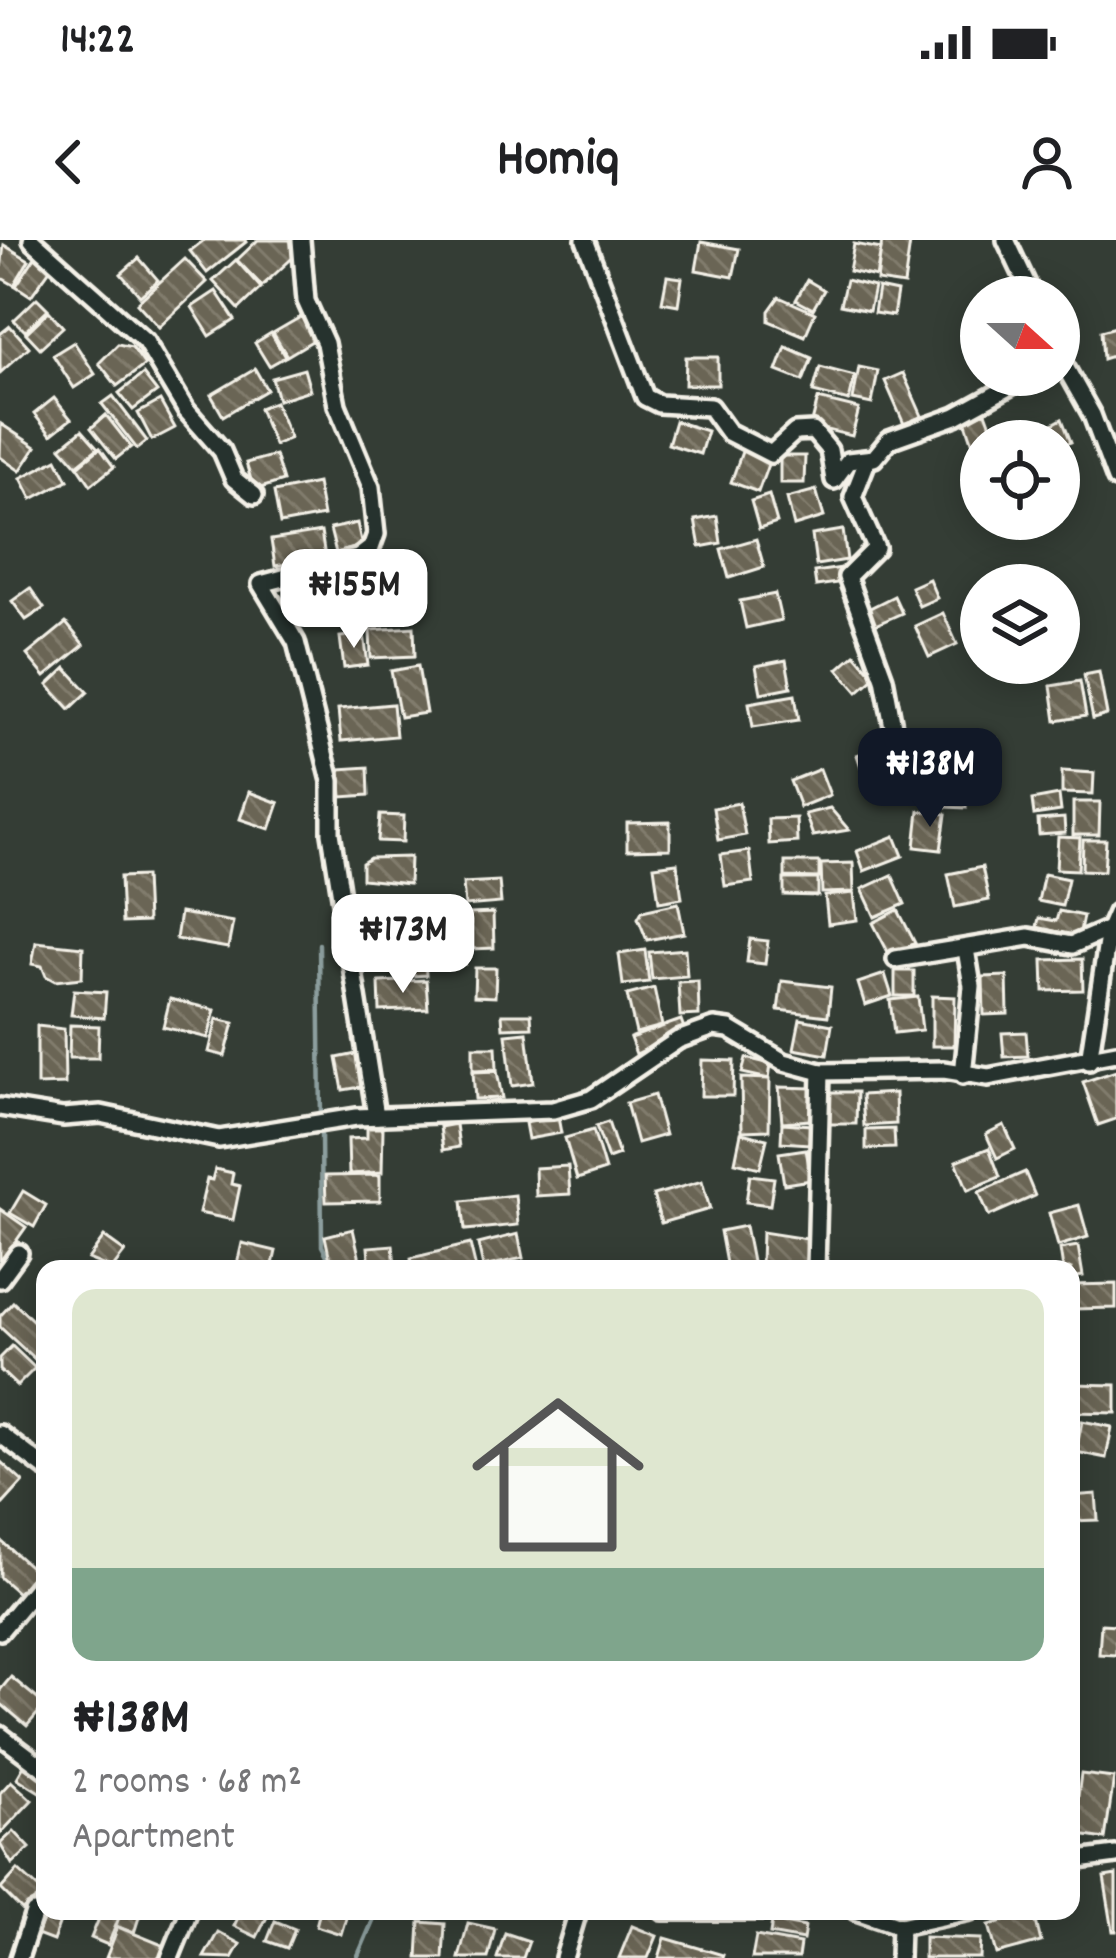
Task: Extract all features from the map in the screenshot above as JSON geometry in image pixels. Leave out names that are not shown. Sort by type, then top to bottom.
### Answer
[{"type":"street","points":[[32,240],[146,341],[186,410],[222,451],[233,479],[254,495]]},
{"type":"street","points":[[301,240],[306,301],[325,343],[338,405],[364,461],[376,534],[371,548],[358,558],[261,584],[296,641],[327,763],[334,852],[376,1116]]},
{"type":"street","points":[[585,240],[645,397],[658,404],[710,407],[728,432],[771,454],[795,432],[813,431],[829,450],[834,480],[848,460],[867,461]]},
{"type":"street","points":[[1014,244],[1026,276]]},
{"type":"street","points":[[926,790],[903,780],[884,677],[847,577],[876,548],[853,497],[867,461],[889,440],[956,416],[991,396]]},
{"type":"street","points":[[1079,396],[1092,415],[1116,479]]},
{"type":"street","points":[[896,959],[1029,937],[1072,945],[1112,921]]},
{"type":"street","points":[[1089,1061],[1112,921]]},
{"type":"street","points":[[963,1075],[972,986],[966,949]]},
{"type":"street","points":[[0,1107],[63,1118],[101,1114],[219,1139],[376,1116],[571,1108],[617,1084],[678,1040],[714,1027],[730,1029],[784,1062],[820,1072],[944,1070],[988,1077],[1116,1053]]},
{"type":"street","points":[[816,1260],[820,1072]]},
{"type":"street","points":[[0,1279],[20,1253]]},
{"type":"street","points":[[0,1434],[36,1461]]},
{"type":"street","points":[[0,1631],[36,1588]]},
{"type":"street","points":[[0,1735],[36,1762]]},
{"type":"street","points":[[1080,1860],[1116,1855]]},
{"type":"street","points":[[19,1958],[34,1913]]},
{"type":"street","points":[[170,1958],[185,1920]]},
{"type":"street","points":[[564,1958],[575,1920]]},
{"type":"street","points":[[883,1920],[901,1926],[928,1920]]},
{"type":"street","points":[[899,1958],[901,1926]]},
{"type":"building","points":[[204,240],[246,242],[207,273],[190,251]]},
{"type":"building","points":[[258,240],[291,240],[301,250],[262,286],[237,260]]},
{"type":"building","points":[[882,240],[910,243],[904,285],[877,281]]},
{"type":"building","points":[[701,242],[739,249],[733,277],[696,270]]},
{"type":"building","points":[[854,244],[881,249],[876,277],[849,271]]},
{"type":"building","points":[[4,245],[29,260],[14,285],[0,277]]},
{"type":"building","points":[[37,254],[53,265],[31,296],[16,286]]},
{"type":"building","points":[[139,258],[158,280],[140,296],[121,274]]},
{"type":"building","points":[[185,259],[207,282],[159,327],[137,303]]},
{"type":"building","points":[[236,260],[261,288],[239,309],[213,281]]},
{"type":"building","points":[[667,276],[682,278],[678,305],[662,302]]},
{"type":"building","points":[[807,280],[824,290],[813,309],[796,300]]},
{"type":"building","points":[[846,280],[874,287],[869,311],[840,305]]},
{"type":"building","points":[[878,288],[897,292],[893,316],[874,313]]},
{"type":"building","points":[[216,291],[235,320],[210,336],[192,307]]},
{"type":"building","points":[[779,297],[815,313],[805,336],[769,321],[769,311]]},
{"type":"building","points":[[37,298],[48,309],[25,331],[14,320]]},
{"type":"building","points":[[49,311],[63,327],[40,348],[26,333]]},
{"type":"building","points":[[304,315],[317,338],[287,356],[273,333]]},
{"type":"building","points":[[10,326],[29,347],[0,373],[0,334]]},
{"type":"building","points":[[1116,327],[1116,355],[1103,359],[1101,331]]},
{"type":"building","points":[[271,333],[285,357],[269,366],[255,343]]},
{"type":"building","points":[[74,342],[95,374],[74,388],[53,355]]},
{"type":"building","points":[[118,344],[132,347],[145,365],[117,386],[99,363]]},
{"type":"building","points":[[786,347],[812,358],[803,381],[777,371]]},
{"type":"building","points":[[686,357],[718,357],[718,385],[685,385]]},
{"type":"building","points":[[820,367],[855,376],[849,401],[813,392]]},
{"type":"building","points":[[859,367],[878,371],[872,404],[853,400]]},
{"type":"building","points":[[255,369],[267,390],[223,416],[211,395]]},
{"type":"building","points":[[304,369],[310,390],[278,400],[272,378]]},
{"type":"building","points":[[903,373],[922,416],[904,424],[885,381]]},
{"type":"building","points":[[143,374],[157,392],[133,410],[119,393]]},
{"type":"building","points":[[113,396],[147,441],[137,449],[102,404]]},
{"type":"building","points":[[54,398],[71,419],[51,435],[34,414]]},
{"type":"building","points":[[818,399],[859,409],[852,436],[811,426]]},
{"type":"building","points":[[160,401],[175,428],[152,440],[138,413]]},
{"type":"building","points":[[275,402],[290,438],[274,445],[259,408]]},
{"type":"building","points":[[986,412],[989,420],[965,420]]},
{"type":"building","points":[[106,415],[131,447],[116,459],[91,428]]},
{"type":"building","points":[[675,421],[707,431],[700,454],[668,444]]},
{"type":"building","points":[[1,424],[36,447],[20,471],[0,457]]},
{"type":"building","points":[[82,430],[98,448],[77,465],[61,447]]},
{"type":"building","points":[[100,448],[114,467],[91,485],[78,466]]},
{"type":"building","points":[[743,449],[770,459],[758,492],[731,482]]},
{"type":"building","points":[[275,455],[283,481],[254,490],[246,463]]},
{"type":"building","points":[[780,456],[805,456],[804,483],[780,483]]},
{"type":"building","points":[[57,459],[68,480],[32,499],[21,478]]},
{"type":"building","points":[[317,483],[323,516],[280,524],[274,492]]},
{"type":"building","points":[[816,490],[824,517],[794,526],[787,498]]},
{"type":"building","points":[[769,495],[777,523],[759,529],[751,501]]},
{"type":"building","points":[[717,516],[721,543],[700,547],[695,520]]},
{"type":"building","points":[[357,523],[362,546],[336,553],[330,529]]},
{"type":"building","points":[[843,530],[847,560],[816,565],[812,535]]},
{"type":"building","points":[[321,532],[325,557],[275,566],[271,540]]},
{"type":"building","points":[[756,539],[764,567],[729,578],[721,549]]},
{"type":"building","points":[[842,568],[844,582],[816,586],[814,572]]},
{"type":"building","points":[[929,579],[937,598],[919,606],[911,587]]},
{"type":"building","points":[[30,588],[44,608],[26,620],[12,601]]},
{"type":"building","points":[[775,594],[781,620],[746,628],[740,601]]},
{"type":"building","points":[[894,596],[902,613],[875,625],[868,609]]},
{"type":"building","points":[[943,613],[957,644],[929,657],[915,626]]},
{"type":"building","points":[[66,623],[84,645],[45,677],[27,655]]},
{"type":"building","points":[[414,627],[415,656],[371,658],[370,630]]},
{"type":"building","points":[[364,634],[368,665],[344,668],[340,637]]},
{"type":"building","points":[[855,654],[875,677],[858,692],[838,669]]},
{"type":"building","points":[[786,660],[791,687],[761,693],[756,666]]},
{"type":"building","points":[[418,666],[426,713],[400,717],[391,671]]},
{"type":"building","points":[[66,668],[88,692],[70,709],[48,685]]},
{"type":"building","points":[[1099,672],[1107,715],[1093,719],[1084,675]]},
{"type":"building","points":[[1080,681],[1086,716],[1056,721],[1051,686]]},
{"type":"building","points":[[795,695],[799,720],[753,727],[749,703]]},
{"type":"building","points":[[393,704],[396,736],[341,741],[338,709]]},
{"type":"building","points":[[997,739],[1002,762],[976,768],[970,745]]},
{"type":"building","points":[[884,745],[891,766],[864,776],[857,755]]},
{"type":"building","points":[[368,767],[369,795],[342,797],[340,769]]},
{"type":"building","points":[[820,769],[830,795],[800,807],[790,781]]},
{"type":"building","points":[[1062,771],[1094,773],[1093,794],[1062,793]]},
{"type":"building","points":[[948,782],[967,782],[966,808],[947,807]]},
{"type":"building","points":[[249,792],[279,803],[270,829],[240,819]]},
{"type":"building","points":[[1059,795],[1061,811],[1034,815],[1032,800]]},
{"type":"building","points":[[1073,802],[1100,802],[1099,835],[1073,835]]},
{"type":"building","points":[[739,803],[745,835],[718,840],[713,808]]},
{"type":"building","points":[[830,808],[849,830],[813,836],[805,814]]},
{"type":"building","points":[[919,811],[946,814],[941,850],[915,847]]},
{"type":"building","points":[[380,815],[404,816],[403,842],[378,841]]},
{"type":"building","points":[[796,818],[797,842],[769,844],[768,819]]},
{"type":"building","points":[[1064,818],[1065,833],[1039,835],[1038,820]]},
{"type":"building","points":[[670,822],[670,849],[627,850],[627,823]]},
{"type":"building","points":[[895,836],[903,856],[864,871],[857,851]]},
{"type":"building","points":[[1058,837],[1080,838],[1078,870],[1056,869]]},
{"type":"building","points":[[1083,840],[1106,840],[1104,871],[1082,870]]},
{"type":"building","points":[[749,851],[753,882],[725,886],[721,855]]},
{"type":"building","points":[[410,857],[409,884],[362,879],[362,863],[370,858]]},
{"type":"building","points":[[785,862],[819,862],[819,878],[785,877]]},
{"type":"building","points":[[677,863],[682,898],[659,902],[654,866]]},
{"type":"building","points":[[853,863],[854,892],[822,893],[821,864]]},
{"type":"building","points":[[982,867],[989,900],[955,907],[948,874]]},
{"type":"building","points":[[1044,874],[1068,879],[1062,906],[1038,901]]},
{"type":"building","points":[[892,875],[905,904],[875,917],[862,889]]},
{"type":"building","points":[[145,876],[147,922],[122,923],[120,877]]},
{"type":"building","points":[[784,879],[818,879],[818,896],[784,895]]},
{"type":"building","points":[[499,881],[501,903],[465,906],[463,883]]},
{"type":"building","points":[[854,893],[857,920],[828,924],[825,896]]},
{"type":"building","points":[[678,903],[684,933],[647,940],[638,918],[642,911]]},
{"type":"building","points":[[898,910],[915,943],[890,956],[873,923]]},
{"type":"building","points":[[1059,911],[1083,916],[1079,937],[1037,927],[1039,918],[1056,921]]},
{"type":"building","points":[[180,913],[233,922],[228,948],[176,939]]},
{"type":"building","points":[[493,913],[494,948],[471,949],[470,914]]},
{"type":"building","points":[[439,915],[464,921],[465,964],[433,964],[432,922],[439,922]]},
{"type":"building","points":[[750,939],[768,941],[765,964],[747,962]]},
{"type":"building","points":[[424,941],[426,975],[398,977],[396,943]]},
{"type":"building","points":[[36,942],[83,947],[82,978],[55,981],[46,976],[42,966],[32,964]]},
{"type":"building","points":[[685,949],[687,976],[652,979],[649,952]]},
{"type":"building","points":[[645,950],[649,982],[623,985],[619,954]]},
{"type":"building","points":[[1082,959],[1083,990],[1044,991],[1043,960]]},
{"type":"building","points":[[475,968],[496,968],[495,997],[474,996]]},
{"type":"building","points":[[895,971],[914,971],[914,996],[895,996]]},
{"type":"building","points":[[885,974],[892,996],[865,1005],[858,983]]},
{"type":"building","points":[[1007,976],[1008,1014],[984,1015],[983,977]]},
{"type":"building","points":[[426,980],[428,1009],[380,1011],[379,982]]},
{"type":"building","points":[[698,981],[699,1015],[680,1016],[678,982]]},
{"type":"building","points":[[782,981],[831,987],[828,1016],[778,1010]]},
{"type":"building","points":[[654,988],[662,1026],[636,1033],[627,995]]},
{"type":"building","points":[[74,990],[106,992],[104,1018],[71,1015]]},
{"type":"building","points":[[932,996],[955,997],[954,1046],[932,1046]]},
{"type":"building","points":[[918,997],[922,1030],[894,1033],[890,1000]]},
{"type":"building","points":[[170,999],[215,1010],[208,1038],[163,1027]]},
{"type":"building","points":[[502,1014],[531,1014],[532,1027],[503,1028]]},
{"type":"building","points":[[217,1019],[234,1023],[225,1056],[209,1052]]},
{"type":"building","points":[[800,1019],[832,1025],[827,1055],[794,1049]]},
{"type":"building","points":[[681,1020],[685,1031],[636,1054],[630,1038]]},
{"type":"building","points":[[70,1025],[99,1026],[98,1058],[69,1058]]},
{"type":"building","points":[[37,1026],[64,1029],[65,1084],[37,1085]]},
{"type":"building","points":[[527,1032],[533,1083],[512,1086],[506,1034]]},
{"type":"building","points":[[1026,1032],[1028,1056],[1004,1057],[1002,1033]]},
{"type":"building","points":[[473,1047],[496,1047],[497,1069],[473,1070]]},
{"type":"building","points":[[361,1053],[367,1086],[343,1090],[337,1058]]},
{"type":"building","points":[[746,1058],[771,1064],[769,1079],[742,1073]]},
{"type":"building","points":[[702,1060],[734,1061],[733,1096],[701,1096]]},
{"type":"building","points":[[497,1071],[502,1098],[475,1099],[473,1072]]},
{"type":"building","points":[[1116,1071],[1116,1119],[1098,1125],[1083,1082]]},
{"type":"building","points":[[741,1078],[770,1079],[769,1130],[742,1131]]},
{"type":"building","points":[[779,1087],[812,1088],[811,1120],[782,1122]]},
{"type":"building","points":[[829,1092],[857,1092],[856,1124],[829,1124]]},
{"type":"building","points":[[895,1093],[896,1124],[864,1126],[862,1095]]},
{"type":"building","points":[[654,1095],[665,1135],[637,1143],[626,1103]]},
{"type":"building","points":[[558,1117],[561,1133],[528,1139],[525,1123]]},
{"type":"building","points":[[608,1122],[619,1155],[608,1159],[596,1126]]},
{"type":"building","points":[[782,1123],[811,1125],[809,1144],[781,1142]]},
{"type":"building","points":[[456,1124],[459,1147],[443,1150],[440,1127]]},
{"type":"building","points":[[1004,1125],[1015,1149],[997,1158],[986,1134]]},
{"type":"building","points":[[367,1128],[383,1128],[382,1172],[349,1174],[348,1139],[367,1138]]},
{"type":"building","points":[[894,1129],[895,1148],[866,1149],[866,1130]]},
{"type":"building","points":[[593,1130],[605,1170],[577,1179],[565,1138]]},
{"type":"building","points":[[741,1133],[767,1139],[760,1168],[735,1162]]},
{"type":"building","points":[[989,1148],[1000,1177],[968,1190],[956,1161]]},
{"type":"building","points":[[806,1149],[811,1180],[784,1184],[779,1153]]},
{"type":"building","points":[[568,1166],[570,1194],[536,1196],[535,1168]]},
{"type":"building","points":[[215,1169],[233,1173],[231,1184],[240,1186],[233,1220],[199,1213],[207,1179],[212,1180]]},
{"type":"building","points":[[1025,1172],[1035,1196],[989,1216],[979,1192]]},
{"type":"building","points":[[380,1175],[380,1201],[326,1202],[325,1176]]},
{"type":"building","points":[[750,1175],[774,1178],[770,1205],[746,1202]]},
{"type":"building","points":[[702,1181],[710,1209],[661,1223],[653,1195]]},
{"type":"building","points":[[23,1191],[46,1205],[34,1227],[10,1213]]},
{"type":"building","points":[[515,1195],[518,1225],[465,1230],[462,1201]]},
{"type":"building","points":[[1079,1205],[1088,1237],[1058,1246],[1049,1213]]},
{"type":"building","points":[[0,1209],[26,1227],[0,1264]]},
{"type":"building","points":[[745,1226],[752,1260],[725,1260],[720,1231]]},
{"type":"building","points":[[353,1229],[360,1260],[330,1260],[325,1236]]},
{"type":"building","points":[[762,1232],[807,1239],[806,1260],[761,1260]]},
{"type":"building","points":[[518,1234],[523,1258],[481,1260],[478,1244]]},
{"type":"building","points":[[104,1237],[125,1252],[119,1260],[88,1259]]},
{"type":"building","points":[[242,1243],[276,1251],[274,1260],[238,1260]]},
{"type":"building","points":[[470,1244],[474,1260],[412,1260]]},
{"type":"building","points":[[393,1245],[394,1260],[369,1260],[368,1247]]},
{"type":"building","points":[[1078,1246],[1083,1276],[1080,1260],[1062,1260],[1060,1249]]},
{"type":"building","points":[[1116,1284],[1116,1308],[1080,1309],[1080,1285]]},
{"type":"building","points":[[13,1302],[36,1324],[36,1360],[0,1327],[0,1316]]},
{"type":"building","points":[[12,1346],[35,1368],[17,1386],[0,1370],[0,1358]]},
{"type":"building","points":[[1080,1384],[1116,1385],[1116,1413],[1080,1412]]},
{"type":"building","points":[[1082,1421],[1112,1427],[1106,1458],[1080,1453]]},
{"type":"building","points":[[0,1461],[23,1482],[3,1504],[0,1501]]},
{"type":"building","points":[[1096,1494],[1098,1520],[1080,1521],[1080,1495]]},
{"type":"building","points":[[0,1540],[36,1572],[18,1593],[0,1577]]},
{"type":"building","points":[[1101,1624],[1116,1625],[1116,1655],[1099,1654]]},
{"type":"building","points":[[11,1677],[36,1698],[36,1716],[27,1726],[0,1703],[0,1690]]},
{"type":"building","points":[[25,1764],[36,1771],[36,1790],[17,1778]]},
{"type":"building","points":[[1081,1774],[1114,1778],[1105,1839],[1080,1835]]},
{"type":"building","points":[[11,1781],[32,1800],[0,1834],[0,1793]]},
{"type":"building","points":[[14,1831],[30,1848],[12,1864],[0,1844]]},
{"type":"building","points":[[18,1870],[36,1886],[36,1900],[22,1910],[1,1889]]},
{"type":"building","points":[[1116,1875],[1116,1931],[1113,1931],[1104,1877]]},
{"type":"building","points":[[43,1920],[61,1920],[53,1941],[37,1935]]},
{"type":"building","points":[[98,1920],[118,1920],[108,1945],[91,1938]]},
{"type":"building","points":[[100,1920],[138,1920],[134,1933]]},
{"type":"building","points":[[237,1920],[266,1920],[257,1937],[234,1926]]},
{"type":"building","points":[[318,1920],[345,1920],[341,1934],[316,1926]]},
{"type":"building","points":[[1036,1920],[1041,1942],[997,1954],[989,1925]]},
{"type":"building","points":[[275,1921],[295,1929],[287,1948],[267,1941]]},
{"type":"building","points":[[772,1921],[805,1927],[803,1940],[770,1934]]},
{"type":"building","points":[[420,1922],[445,1924],[443,1958],[418,1958]]},
{"type":"building","points":[[468,1923],[495,1929],[488,1958],[459,1958]]},
{"type":"building","points":[[632,1926],[657,1936],[648,1958],[619,1958]]},
{"type":"building","points":[[118,1927],[170,1948],[166,1958],[106,1958]]},
{"type":"building","points":[[218,1932],[240,1944],[232,1958],[204,1957]]},
{"type":"building","points":[[505,1933],[529,1941],[523,1958],[497,1958]]},
{"type":"building","points":[[756,1936],[800,1944],[798,1958],[752,1958]]},
{"type":"building","points":[[924,1937],[981,1939],[980,1958],[924,1958]]},
{"type":"building","points":[[665,1938],[723,1955],[659,1958]]},
{"type":"waterway","points":[[319,944],[321,1118]]},
{"type":"waterway","points":[[321,1130],[322,1246],[329,1260]]},
{"type":"waterway","points":[[357,1958],[373,1920]]}]
